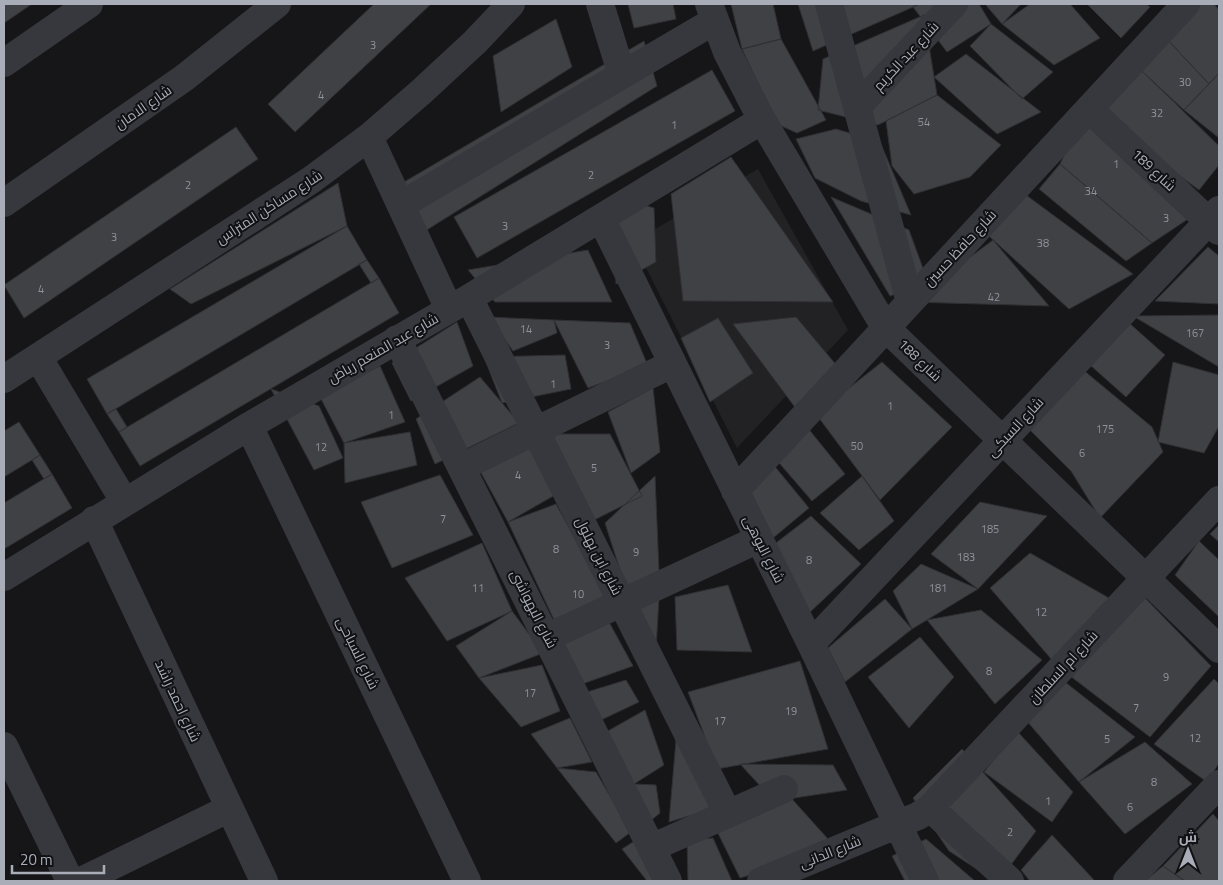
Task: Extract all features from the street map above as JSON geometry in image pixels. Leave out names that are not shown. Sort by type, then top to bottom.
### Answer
[{"type":"street","points":[[4,64],[89,4]]},
{"type":"street","name":"شارع الامان","points":[[4,203],[184,78],[277,4]]},
{"type":"street","name":"شارع مساكن المتراس","points":[[4,379],[311,180],[369,137],[441,74],[511,4]]},
{"type":"street","points":[[600,4],[622,75]]},
{"type":"street","points":[[830,4],[910,302]]},
{"type":"street","name":"شارع عبد الكريم","points":[[857,107],[954,4]]},
{"type":"street","name":"شارع حافظ حسين","points":[[735,491],[885,326],[910,302],[1186,4]]},
{"type":"street","points":[[401,205],[622,75],[712,12]]},
{"type":"street","name":"شارع 188","points":[[712,12],[727,52],[762,120],[885,326],[1219,649]]},
{"type":"street","name":"شارع 189","points":[[1089,109],[1216,221]]},
{"type":"street","name":"شارع عبد المنعم رياض","points":[[4,577],[124,501],[459,303],[762,120]]},
{"type":"street","name":"شارع ابن بهلول","points":[[369,137],[401,205],[536,431],[728,814]]},
{"type":"street","name":"شارع البوهى","points":[[601,218],[811,644],[925,881]]},
{"type":"street","name":"شارع السبكى","points":[[811,644],[1003,440],[1216,221]]},
{"type":"street","name":"شارع البهواشى","points":[[397,339],[548,637],[668,881]]},
{"type":"street","points":[[38,357],[124,501]]},
{"type":"street","points":[[462,467],[672,364]]},
{"type":"street","name":"شارع السباحى","points":[[249,426],[467,881]]},
{"type":"street","name":"شارع ام السلطان","points":[[898,824],[918,816],[930,808],[1219,500]]},
{"type":"street","name":"شارع احمد راشد","points":[[94,520],[228,809],[264,881]]},
{"type":"street","points":[[548,637],[759,539]]},
{"type":"street","points":[[4,746],[70,881]]},
{"type":"street","points":[[1127,881],[1219,784]]},
{"type":"street","points":[[651,848],[784,789]]},
{"type":"street","points":[[930,808],[1010,881]]},
{"type":"street","points":[[81,881],[228,809]]},
{"type":"street","name":"شارع الدانى","points":[[761,881],[798,874],[898,824]]},
{"type":"shaded area","points":[[758,169],[848,330],[737,448],[633,242]]},
{"type":"building","points":[[4,4],[32,4],[4,23]]},
{"type":"building","points":[[374,4],[431,4],[295,132],[268,104]]},
{"type":"building","points":[[628,4],[673,4],[676,19],[634,28]]},
{"type":"building","points":[[731,4],[773,4],[781,39],[742,49]]},
{"type":"building","points":[[798,4],[920,4],[813,51]]},
{"type":"building","points":[[917,4],[979,4],[991,24],[947,52],[913,7]]},
{"type":"building","points":[[985,4],[1021,4],[1002,24]]},
{"type":"building","points":[[1030,4],[1070,4],[1100,38],[1054,65],[1002,24]]},
{"type":"building","points":[[1087,4],[1146,4],[1150,7],[1121,38]]},
{"type":"building","points":[[1199,4],[1214,4],[1219,10],[1219,73],[1209,84],[1166,38]]},
{"type":"building","points":[[924,15],[937,95],[878,125],[818,110],[823,59]]},
{"type":"building","points":[[556,19],[572,67],[501,112],[493,56]]},
{"type":"building","points":[[991,24],[1053,72],[1022,99],[970,46]]},
{"type":"building","points":[[1166,38],[1209,84],[1184,110],[1132,62]]},
{"type":"building","points":[[781,39],[826,120],[797,133],[777,124],[742,49]]},
{"type":"building","points":[[644,41],[657,86],[425,231],[399,185]]},
{"type":"building","points":[[966,54],[1041,112],[997,134],[934,77]]},
{"type":"building","points":[[1140,69],[1219,146],[1219,165],[1199,190],[1089,109]]},
{"type":"building","points":[[712,70],[735,111],[477,258],[454,217]]},
{"type":"building","points":[[1219,73],[1219,138],[1184,110]]},
{"type":"building","points":[[937,95],[1001,145],[970,177],[914,194],[892,166],[886,121]]},
{"type":"building","points":[[1084,114],[1188,219],[1152,243],[1060,164]]},
{"type":"building","points":[[236,127],[258,159],[24,318],[4,285]]},
{"type":"building","points":[[836,129],[880,142],[911,215],[861,201],[815,178],[796,139]]},
{"type":"building","points":[[731,157],[833,302],[683,301],[671,194]]},
{"type":"building","points":[[1060,164],[1152,243],[1126,261],[1039,189]]},
{"type":"building","points":[[338,183],[347,226],[191,304],[170,289]]},
{"type":"building","points":[[1026,195],[1133,274],[1069,309],[979,227]]},
{"type":"building","points":[[612,196],[654,208],[656,262],[616,284]]},
{"type":"building","points":[[831,197],[909,230],[928,282],[890,296]]},
{"type":"building","points":[[347,226],[367,260],[107,414],[87,379]]},
{"type":"building","points":[[993,240],[1049,306],[910,302]]},
{"type":"building","points":[[1208,247],[1219,256],[1219,304],[1155,301]]},
{"type":"building","points":[[588,250],[612,302],[495,302],[468,270]]},
{"type":"building","points":[[367,260],[379,278],[371,283],[359,264]]},
{"type":"building","points":[[379,278],[399,313],[140,466],[119,432]]},
{"type":"building","points":[[1219,315],[1219,367],[1133,316]]},
{"type":"building","points":[[489,317],[554,320],[557,333],[513,351]]},
{"type":"building","points":[[796,317],[838,367],[797,410],[733,324]]},
{"type":"building","points":[[718,318],[753,373],[710,402],[681,338]]},
{"type":"building","points":[[554,320],[630,323],[648,366],[588,388]]},
{"type":"building","points":[[457,322],[473,366],[411,401],[392,363]]},
{"type":"building","points":[[1128,322],[1165,355],[1126,397],[1090,365]]},
{"type":"building","points":[[565,355],[571,389],[502,403],[484,357]]},
{"type":"building","points":[[882,362],[952,427],[880,500],[816,414]]},
{"type":"building","points":[[1173,362],[1219,375],[1219,426],[1204,453],[1158,442]]},
{"type":"building","points":[[380,366],[405,422],[344,443],[319,395]]},
{"type":"building","points":[[1082,369],[1152,427],[1163,452],[1100,518],[1071,471],[1023,423]]},
{"type":"building","points":[[480,377],[519,423],[435,464],[416,419]]},
{"type":"building","points":[[653,388],[660,452],[631,473],[608,412]]},
{"type":"building","points":[[271,389],[319,406],[343,458],[314,470]]},
{"type":"building","points":[[116,409],[127,427],[119,432],[107,414]]},
{"type":"building","points":[[19,422],[40,455],[4,477],[4,431]]},
{"type":"building","points":[[807,427],[845,474],[812,501],[774,457]]},
{"type":"building","points":[[410,432],[417,465],[345,483],[344,443]]},
{"type":"building","points":[[551,434],[610,434],[642,496],[590,522]]},
{"type":"building","points":[[530,445],[555,495],[508,522],[480,471]]},
{"type":"building","points":[[40,455],[52,474],[44,479],[32,460]]},
{"type":"building","points":[[772,463],[809,508],[767,543],[740,492]]},
{"type":"building","points":[[52,474],[72,508],[4,549],[4,503]]},
{"type":"building","points":[[440,475],[473,535],[392,568],[361,502]]},
{"type":"building","points":[[655,476],[659,571],[627,592],[605,523]]},
{"type":"building","points":[[862,476],[894,521],[859,550],[820,513]]},
{"type":"building","points":[[980,502],[1047,516],[978,589],[931,554]]},
{"type":"building","points":[[556,504],[607,597],[556,624],[508,522]]},
{"type":"building","points":[[811,516],[861,564],[807,615],[768,549]]},
{"type":"building","points":[[1219,525],[1219,542],[1210,534]]},
{"type":"building","points":[[1199,541],[1219,560],[1219,617],[1175,575]]},
{"type":"building","points":[[482,543],[512,611],[447,641],[405,578]]},
{"type":"building","points":[[1030,553],[1109,598],[1052,660],[990,588]]},
{"type":"building","points":[[921,564],[978,589],[912,629],[893,591]]},
{"type":"building","points":[[728,585],[752,652],[677,650],[675,597]]},
{"type":"building","points":[[659,597],[656,650],[635,608]]},
{"type":"building","points":[[1145,598],[1211,666],[1150,737],[1061,669]]},
{"type":"building","points":[[885,599],[912,629],[845,682],[828,648]]},
{"type":"building","points":[[981,610],[1042,660],[995,704],[927,620]]},
{"type":"building","points":[[512,611],[543,653],[479,678],[456,646]]},
{"type":"building","points":[[609,622],[633,666],[582,684],[561,644]]},
{"type":"building","points":[[920,637],[954,677],[909,728],[868,677]]},
{"type":"building","points":[[800,661],[828,749],[717,769],[688,692]]},
{"type":"building","points":[[542,665],[560,711],[521,727],[479,678]]},
{"type":"building","points":[[1214,679],[1219,684],[1219,763],[1207,782],[1154,744]]},
{"type":"building","points":[[626,680],[639,702],[601,720],[587,692]]},
{"type":"building","points":[[1065,682],[1135,737],[1079,782],[1020,713]]},
{"type":"building","points":[[645,710],[664,765],[634,784],[606,732]]},
{"type":"building","points":[[570,718],[592,762],[557,768],[531,734]]},
{"type":"building","points":[[1017,731],[1073,792],[1052,822],[984,772]]},
{"type":"building","points":[[676,740],[712,809],[669,822]]},
{"type":"building","points":[[1145,742],[1192,784],[1125,834],[1079,782]]},
{"type":"building","points":[[962,749],[1036,831],[999,881],[995,881],[949,851],[913,798]]},
{"type":"building","points":[[740,764],[833,765],[847,790],[774,801]]},
{"type":"building","points":[[557,768],[596,772],[631,832],[616,843]]},
{"type":"building","points":[[634,784],[656,785],[660,813],[649,822]]},
{"type":"building","points":[[792,799],[837,849],[740,878],[712,821]]},
{"type":"building","points":[[1213,814],[1219,821],[1219,881],[1185,881],[1163,866]]},
{"type":"building","points":[[1052,835],[1095,881],[1030,881],[1021,870]]},
{"type":"building","points":[[713,838],[732,881],[688,881],[687,840]]},
{"type":"building","points":[[926,839],[975,881],[905,881],[892,856]]},
{"type":"building","points":[[636,840],[657,881],[647,881],[622,849]]},
{"type":"building","points":[[1163,866],[1185,881],[1145,881]]}]
